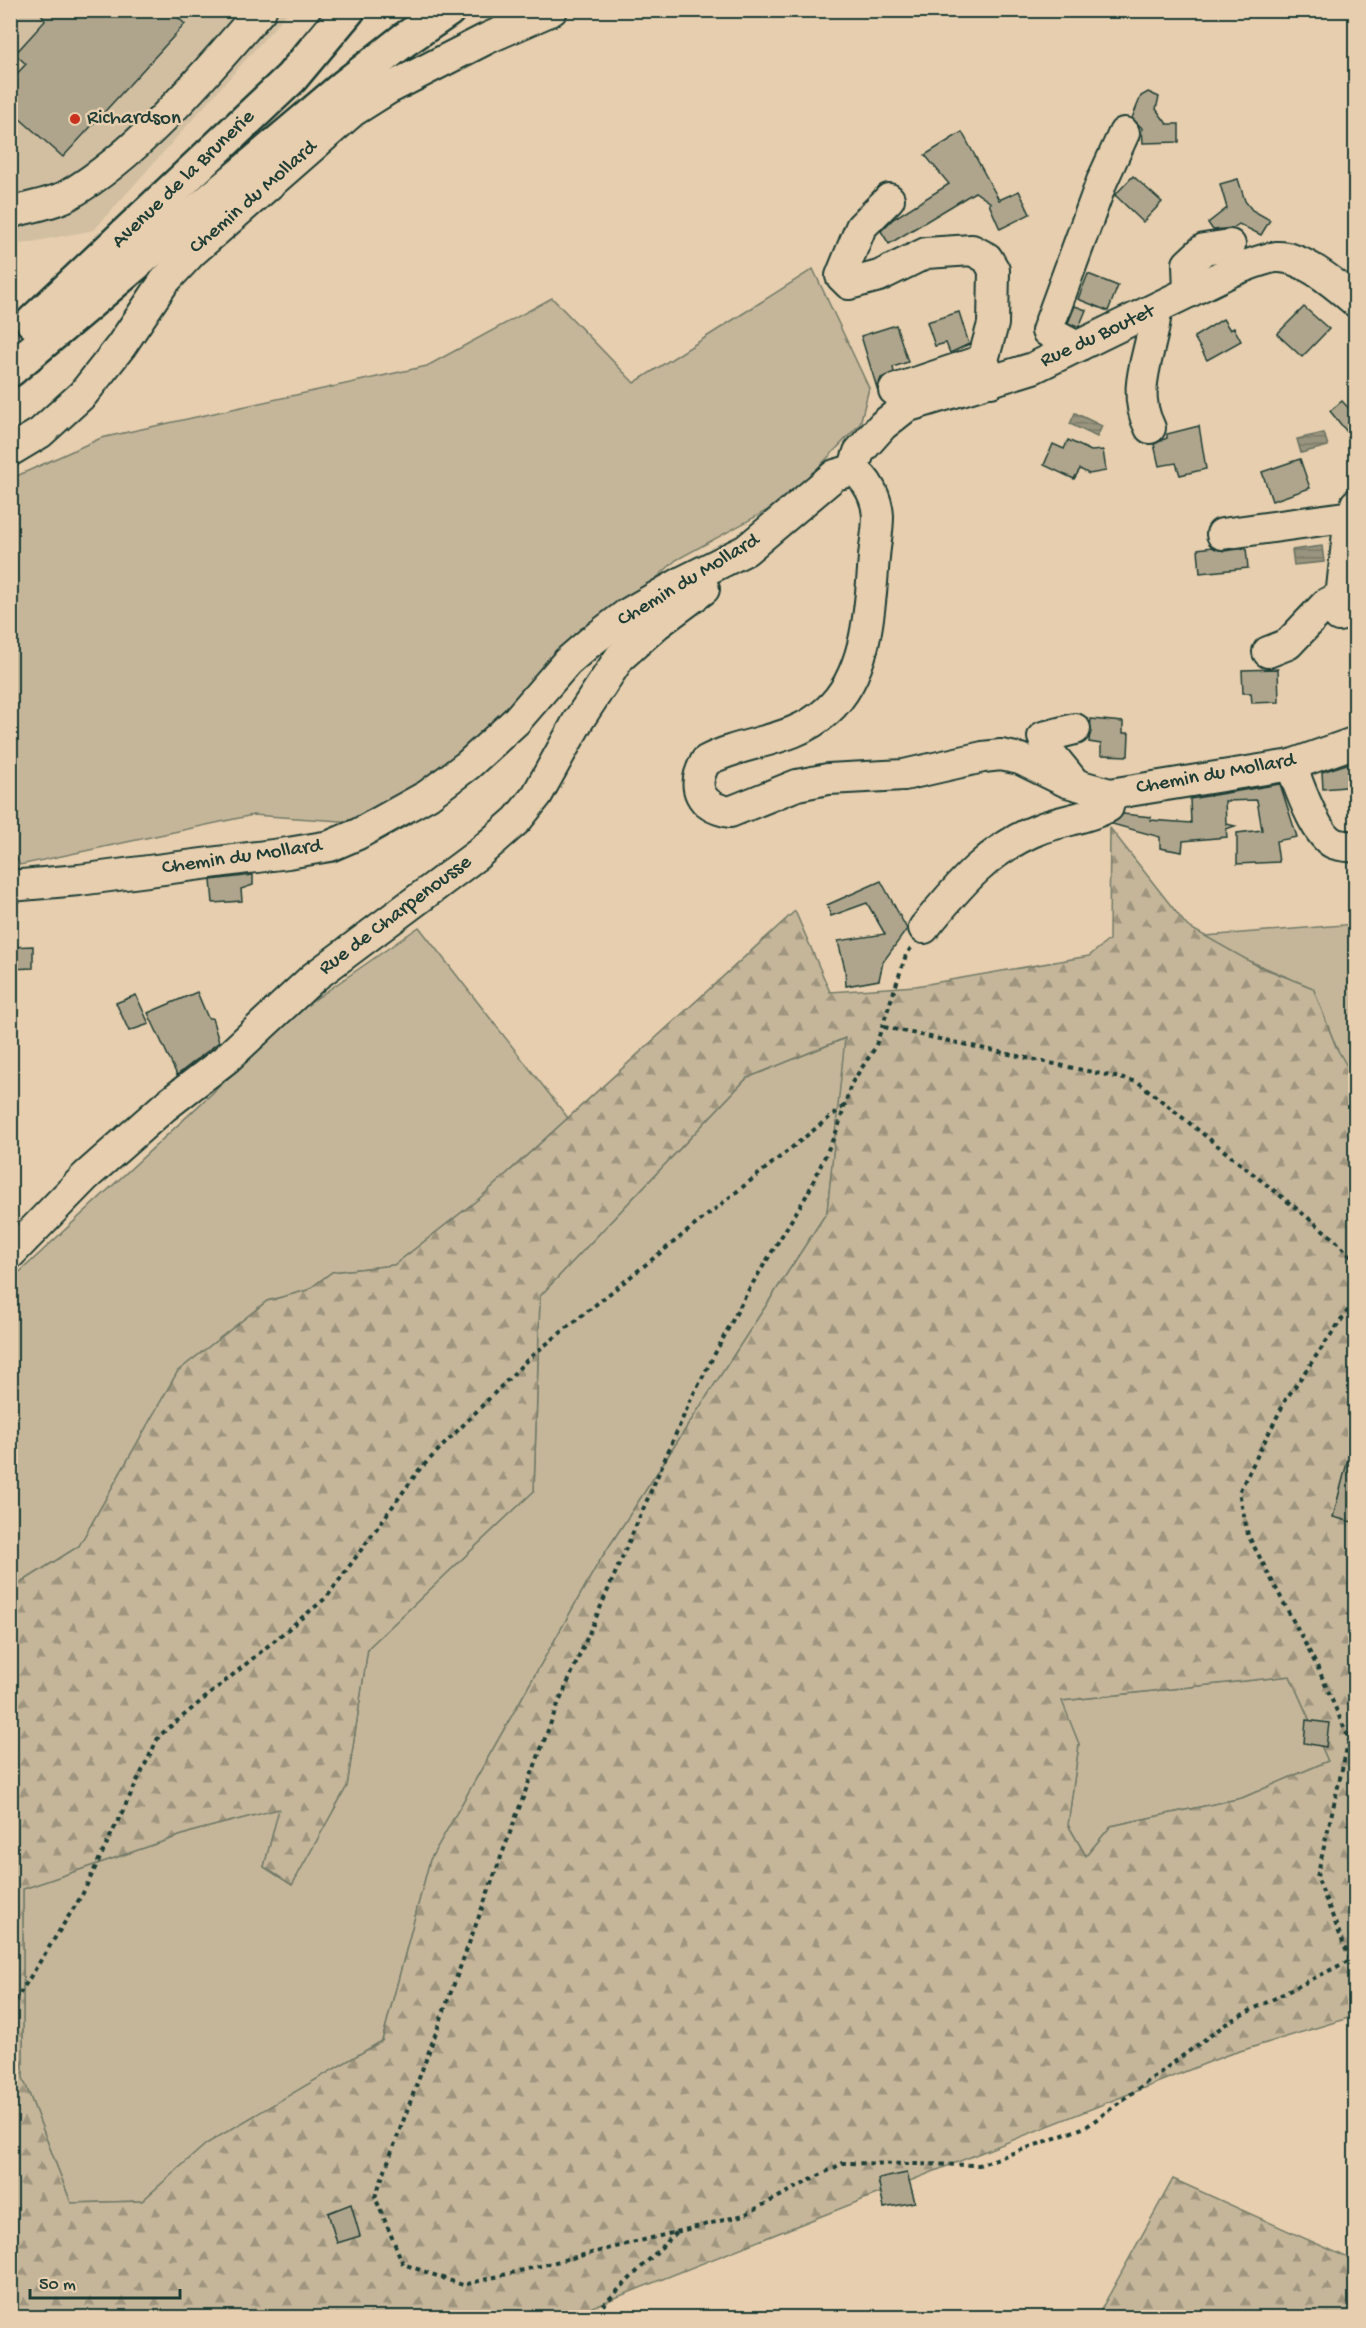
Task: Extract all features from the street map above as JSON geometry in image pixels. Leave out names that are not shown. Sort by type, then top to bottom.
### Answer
[{"type":"main road","name":"Avenue de la Brunerie","points":[[10,340],[52,306],[291,78],[348,10]]},
{"type":"main road","points":[[10,370],[344,87],[404,40],[448,10]]},
{"type":"main road","points":[[52,306],[207,179],[344,87]]},
{"type":"street","points":[[10,190],[24,209],[66,196],[122,158],[221,56],[261,10]]},
{"type":"street","name":"Chemin du Mollard","points":[[10,451],[40,433],[83,394],[121,346],[164,282],[192,252],[353,111],[388,89],[468,48],[552,10]]},
{"type":"street","points":[[1077,347],[1047,331],[1102,181],[1124,133]]},
{"type":"street","points":[[889,199],[861,227],[841,276],[849,284],[879,276],[926,253],[972,249],[987,258],[994,270],[993,324],[987,371],[894,390]]},
{"type":"street","points":[[1189,292],[1188,264],[1204,249],[1230,245]]},
{"type":"street","name":"Rue du Boutet","points":[[853,470],[859,452],[883,425],[906,407],[987,371],[1033,368],[1156,311],[1232,271],[1278,257],[1323,274],[1356,302]]},
{"type":"street","points":[[1150,428],[1143,415],[1141,374],[1154,337],[1156,311]]},
{"type":"street","name":"Chemin du Mollard","points":[[10,886],[288,853],[330,846],[358,834],[428,795],[468,765],[516,721],[567,662],[627,614],[746,550],[780,525],[835,475],[853,470],[867,483],[878,516],[870,610],[854,670],[843,693],[827,711],[806,726],[772,741],[718,754],[706,761],[697,783],[700,796],[705,803],[718,810],[730,812],[798,785],[828,779],[904,775],[953,762],[1000,755],[1020,759],[1076,784],[1110,794],[1291,765],[1356,742]]},
{"type":"street","points":[[1222,534],[1354,510],[1340,606],[1326,604],[1288,644],[1268,652]]},
{"type":"street","name":"Rue de Charpenousse","points":[[10,1254],[58,1202],[164,1107],[226,1059],[314,977],[477,855],[517,820],[537,795],[578,721],[620,657],[657,624],[722,575],[746,550]]},
{"type":"street","points":[[1075,729],[1043,737],[1050,753],[1076,784]]},
{"type":"street","points":[[1291,765],[1309,808],[1325,836],[1334,844],[1356,847]]},
{"type":"street","name":"Chemin du Mollard","points":[[924,928],[961,882],[990,858],[1020,838],[1042,828],[1092,816],[1108,807],[1110,794]]},
{"type":"street","points":[[10,1225],[58,1202]]},
{"type":"path","points":[[924,928],[906,955],[884,1027],[875,1048],[851,1084],[838,1128],[808,1193],[748,1291],[691,1399],[554,1714],[375,2197],[403,2264],[463,2285],[744,2215],[843,2163],[979,2165],[1086,2127],[1230,2021],[1356,1957]]},
{"type":"path","points":[[884,1027],[1138,1082],[1332,1237],[1356,1262]]},
{"type":"path","points":[[10,2009],[82,1895],[159,1736],[327,1598],[419,1470],[529,1358],[845,1104]]},
{"type":"path","points":[[1350,1960],[1317,1877],[1349,1739],[1318,1668],[1248,1535],[1239,1492],[1286,1399],[1356,1299]]},
{"type":"path","points":[[590,2318],[678,2231]]},
{"type":"shaded area","points":[[11,11],[289,11],[94,230],[11,246]]},
{"type":"shaded area","points":[[1075,413],[1102,426],[1097,437],[1070,424]]},
{"type":"shaded area","points":[[1324,433],[1328,446],[1301,453],[1297,439]]},
{"type":"shaded area","points":[[1322,546],[1324,562],[1294,565],[1292,550]]},
{"type":"green space","points":[[813,269],[869,388],[860,424],[788,499],[676,560],[452,765],[355,822],[253,815],[20,865],[10,845],[10,479],[101,438],[427,366],[552,298],[634,383]]},
{"type":"green space","points":[[1110,828],[1187,926],[1258,966],[1313,988],[1336,1047],[1356,1082],[1355,2016],[1227,2055],[567,2317],[11,2318],[11,1589],[79,1546],[178,1371],[267,1301],[308,1290],[332,1272],[394,1265],[480,1198],[795,911],[830,992],[916,986],[1089,956],[1109,940]],"holes":[[[845,1038],[827,1212],[599,1562],[430,1860],[382,2041],[206,2144],[142,2201],[71,2203],[23,2078],[23,1889],[194,1831],[279,1809],[264,1867],[292,1885],[347,1786],[368,1648],[534,1491],[540,1296],[747,1078]],[[1290,1676],[1328,1761],[1242,1798],[1111,1826],[1086,1856],[1068,1825],[1079,1744],[1062,1701]]]},
{"type":"green space","points":[[1355,924],[1355,1082],[1336,1047],[1313,988],[1193,937]]},
{"type":"green space","points":[[419,927],[568,1118],[480,1198],[394,1265],[332,1272],[308,1290],[267,1301],[178,1371],[79,1546],[11,1589],[11,1280],[307,1005]]},
{"type":"green space","points":[[846,1038],[827,1212],[599,1562],[430,1860],[382,2041],[206,2144],[142,2201],[71,2203],[23,2078],[23,1889],[194,1831],[280,1808],[264,1867],[292,1885],[347,1786],[368,1648],[534,1491],[540,1296],[747,1078]]},
{"type":"green space","points":[[1290,1676],[1328,1761],[1242,1798],[1111,1826],[1086,1856],[1068,1825],[1079,1744],[1061,1701]]},
{"type":"green space","points":[[1173,2179],[1355,2261],[1355,2317],[1097,2317]]},
{"type":"building","points":[[39,10],[170,10],[185,24],[63,157],[10,110],[10,81],[26,64],[15,54],[45,21]]},
{"type":"building","points":[[1148,92],[1159,97],[1156,109],[1167,124],[1179,124],[1179,142],[1143,143],[1142,128],[1132,118],[1141,96]]},
{"type":"building","points":[[962,132],[999,200],[1019,191],[1030,214],[1000,229],[989,204],[991,203],[975,192],[889,244],[881,231],[893,219],[949,184],[925,155]]},
{"type":"building","points":[[1133,176],[1162,202],[1143,222],[1115,195]]},
{"type":"building","points":[[1238,179],[1245,201],[1252,210],[1270,220],[1261,235],[1239,224],[1233,228],[1213,230],[1208,223],[1227,208],[1220,184]]},
{"type":"building","points":[[1088,274],[1118,286],[1108,311],[1078,299]]},
{"type":"building","points":[[1075,306],[1086,310],[1079,327],[1068,323]]},
{"type":"building","points":[[1304,307],[1329,329],[1302,357],[1277,334]]},
{"type":"building","points":[[959,312],[969,344],[950,353],[946,343],[935,346],[927,322]]},
{"type":"building","points":[[1223,319],[1230,330],[1234,328],[1241,341],[1207,360],[1194,337]]},
{"type":"building","points":[[896,325],[908,362],[893,367],[894,372],[881,378],[877,388],[861,336]]},
{"type":"building","points":[[1342,401],[1356,416],[1356,443],[1330,411]]},
{"type":"building","points":[[1199,426],[1206,469],[1180,475],[1176,463],[1159,466],[1154,444],[1167,438],[1167,434]]},
{"type":"building","points":[[1068,440],[1091,451],[1103,450],[1106,471],[1089,474],[1080,469],[1074,479],[1044,465],[1053,444],[1064,449]]},
{"type":"building","points":[[1300,459],[1310,488],[1272,501],[1262,472]]},
{"type":"building","points":[[1212,547],[1224,551],[1246,548],[1248,568],[1200,573],[1198,549]]},
{"type":"building","points":[[1278,669],[1279,702],[1252,703],[1251,693],[1243,693],[1242,670]]},
{"type":"building","points":[[1091,719],[1123,722],[1123,733],[1129,733],[1128,756],[1101,755],[1101,744],[1089,742]]},
{"type":"building","points":[[1356,761],[1356,786],[1323,789],[1322,772]]},
{"type":"building","points":[[1280,784],[1297,837],[1276,841],[1279,862],[1237,864],[1237,833],[1262,830],[1257,800],[1225,801],[1226,824],[1235,826],[1226,829],[1227,837],[1183,841],[1182,852],[1160,848],[1160,837],[1112,824],[1123,814],[1151,817],[1150,820],[1191,823],[1190,799]]},
{"type":"building","points":[[253,875],[253,885],[241,889],[242,901],[213,903],[211,880]]},
{"type":"building","points":[[881,881],[907,929],[883,962],[879,980],[846,986],[845,969],[838,941],[885,934],[867,903],[831,916],[827,905]]},
{"type":"building","points":[[33,946],[33,968],[10,969],[10,947]]},
{"type":"building","points":[[197,992],[208,1018],[212,1018],[219,1042],[177,1075],[148,1013]]},
{"type":"building","points":[[136,995],[149,1024],[129,1031],[116,1003]]},
{"type":"building","points":[[1350,1451],[1356,1452],[1356,1523],[1333,1517]]},
{"type":"building","points":[[1306,1720],[1329,1723],[1326,1747],[1304,1743]]},
{"type":"building","points":[[907,2173],[915,2202],[884,2208],[878,2179]]},
{"type":"building","points":[[351,2204],[360,2236],[337,2243],[328,2213]]},
{"type":"place","name":"Richardson","points":[[75,119]]}]
